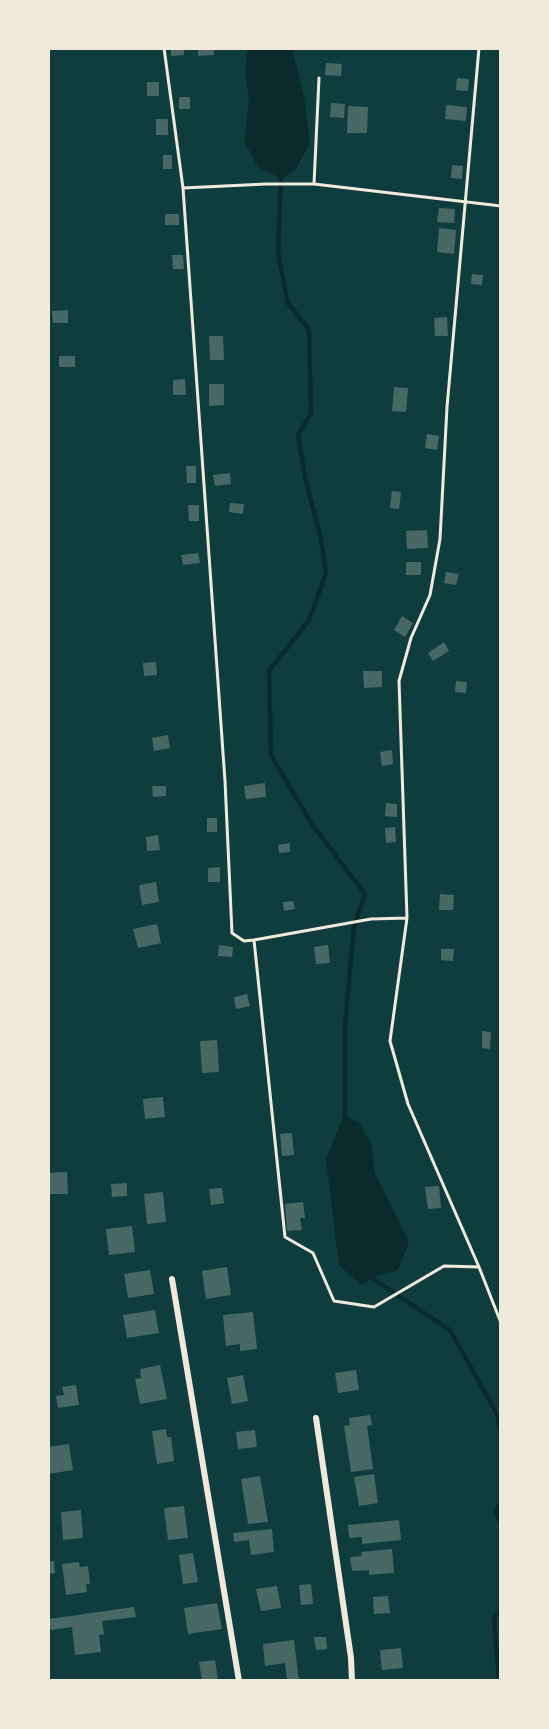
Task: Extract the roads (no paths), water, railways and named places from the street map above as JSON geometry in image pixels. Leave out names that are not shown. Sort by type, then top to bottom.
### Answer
[{"type":"street","points":[[172,1279],[239,1681]]},
{"type":"street","points":[[316,1419],[351,1658],[352,1681]]},
{"type":"lane","points":[[164,48],[183,188],[225,781],[232,933],[244,941],[371,919],[407,918]]},
{"type":"lane","points":[[479,48],[447,406],[440,539],[430,595],[411,638],[399,681],[407,918],[390,1041],[408,1104],[501,1323]]},
{"type":"lane","points":[[314,184],[318,78]]},
{"type":"lane","points":[[183,188],[314,184],[501,206]]},
{"type":"lane","points":[[254,940],[285,1237],[312,1253],[334,1301],[374,1307],[444,1266],[479,1267]]},
{"type":"water","points":[[248,48],[292,48],[304,96],[310,143],[296,169],[282,179],[258,167],[244,141],[249,103],[245,68]]},
{"type":"water","points":[[344,1114],[359,1123],[371,1143],[375,1173],[409,1242],[398,1270],[372,1278],[361,1285],[339,1265],[326,1160]]},
{"type":"waterway","points":[[281,173],[278,253],[288,303],[309,330],[311,414],[298,435],[305,477],[321,539],[326,573],[309,620],[269,671],[271,755],[311,823],[365,894],[354,927],[345,1025],[345,1118]]},
{"type":"waterway","points":[[371,1274],[372,1278],[450,1330],[497,1414],[501,1432]]},
{"type":"waterway","points":[[501,1502],[496,1512],[501,1524]]},
{"type":"waterway","points":[[499,1681],[494,1618],[501,1611]]}]
